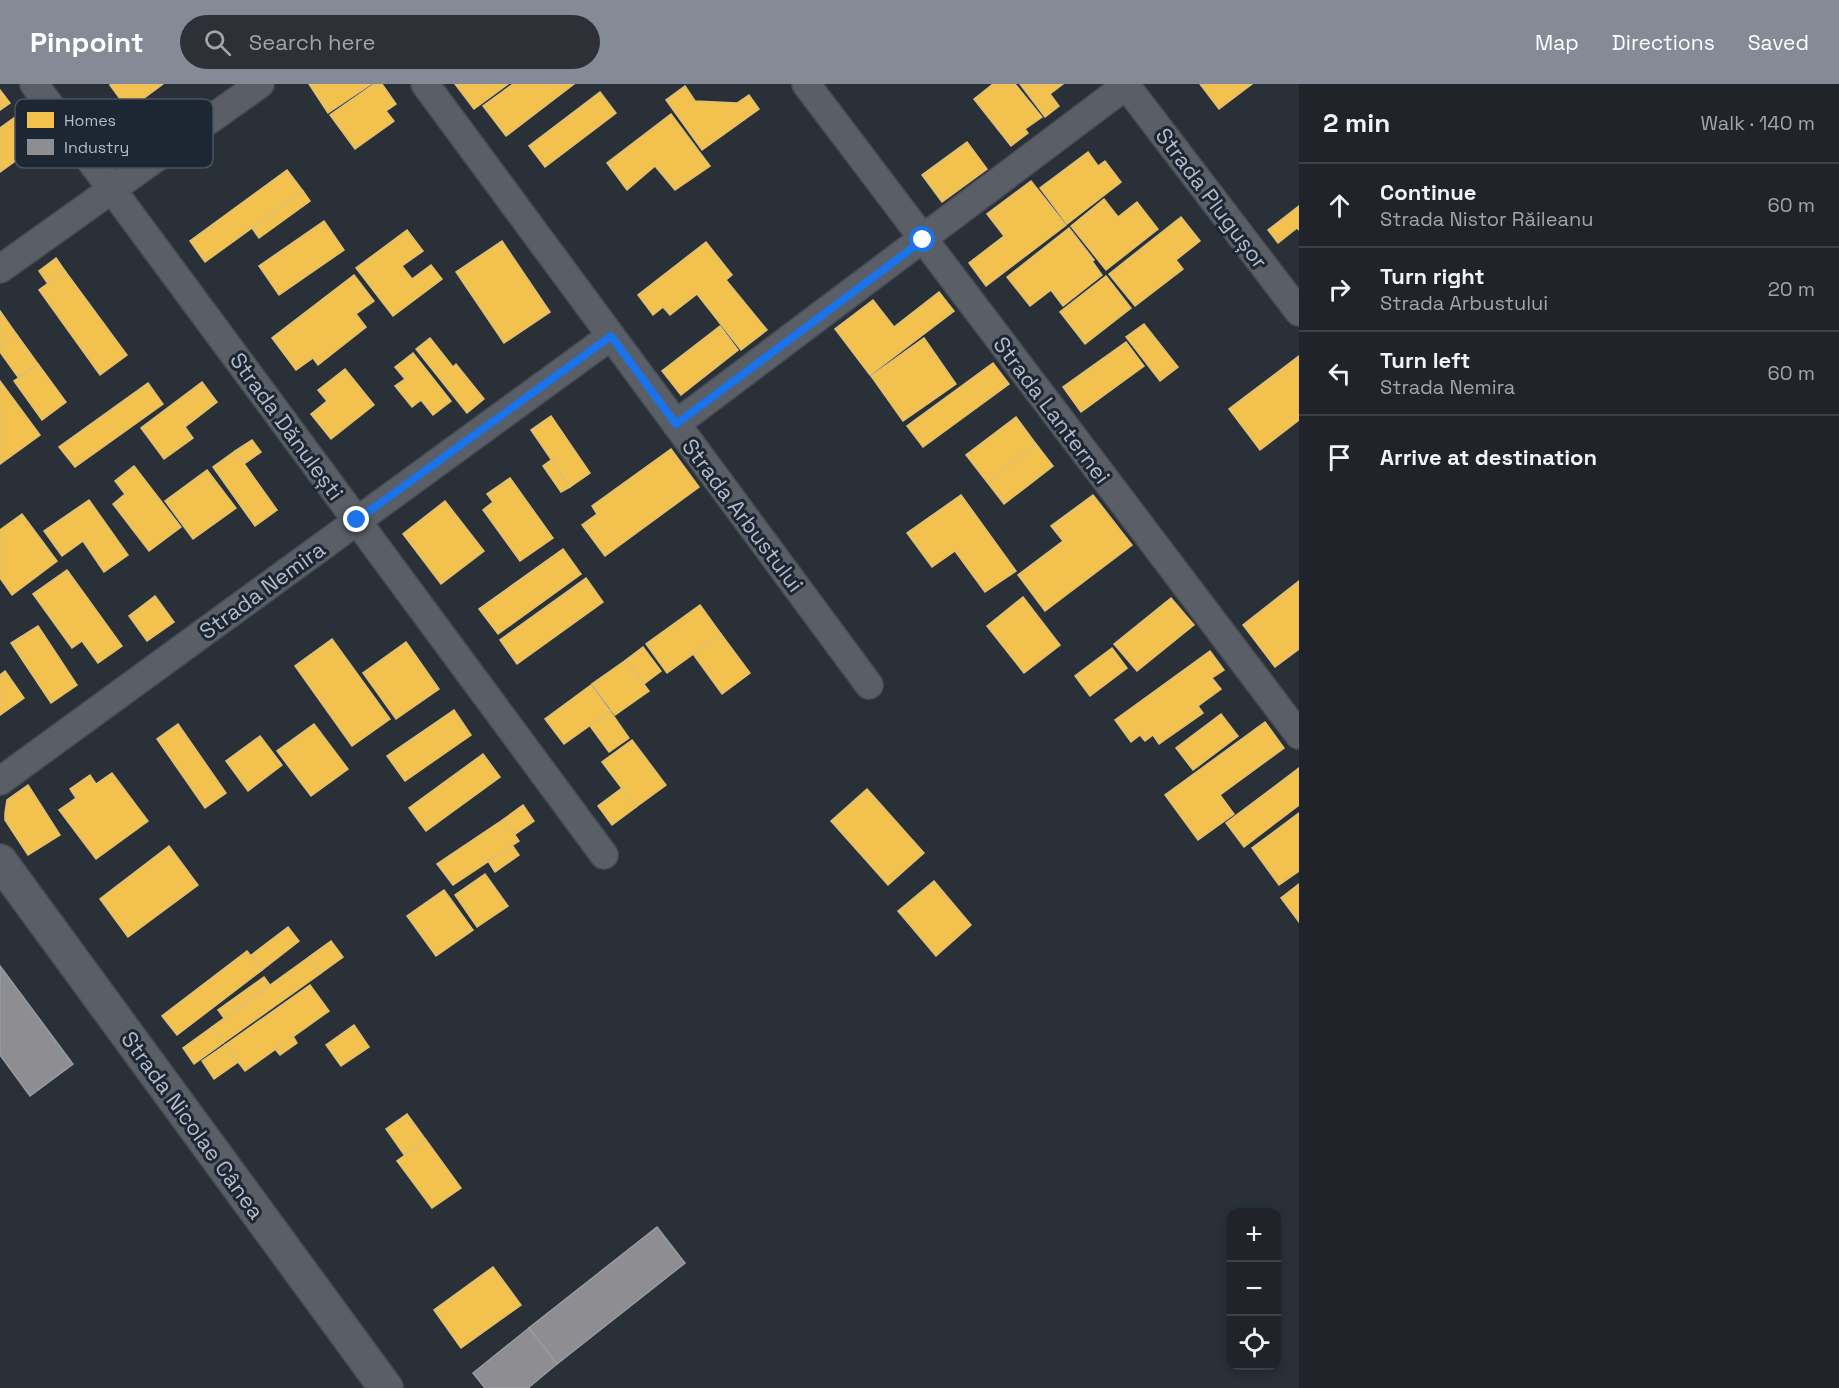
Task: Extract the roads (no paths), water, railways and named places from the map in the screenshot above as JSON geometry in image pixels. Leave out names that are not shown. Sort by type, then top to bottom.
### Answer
[{"type":"street","name":"Strada Dănulești","points":[[34,84],[45,99]]},
{"type":"street","points":[[213,118],[260,84]]},
{"type":"street","name":"Strada Arbustului","points":[[425,84],[869,685]]},
{"type":"street","name":"Strada Lanternei","points":[[806,84],[1299,735]]},
{"type":"street","points":[[676,424],[1127,85]]},
{"type":"street","name":"Strada Plugușor","points":[[1127,85],[1299,312]]},
{"type":"street","name":"Strada Dănulești","points":[[96,168],[604,855]]},
{"type":"street","points":[[0,269],[143,168]]},
{"type":"street","name":"Strada Nemira","points":[[0,781],[611,336]]},
{"type":"street","name":"Strada Nicolae Cânea","points":[[0,861],[386,1388]]}]
